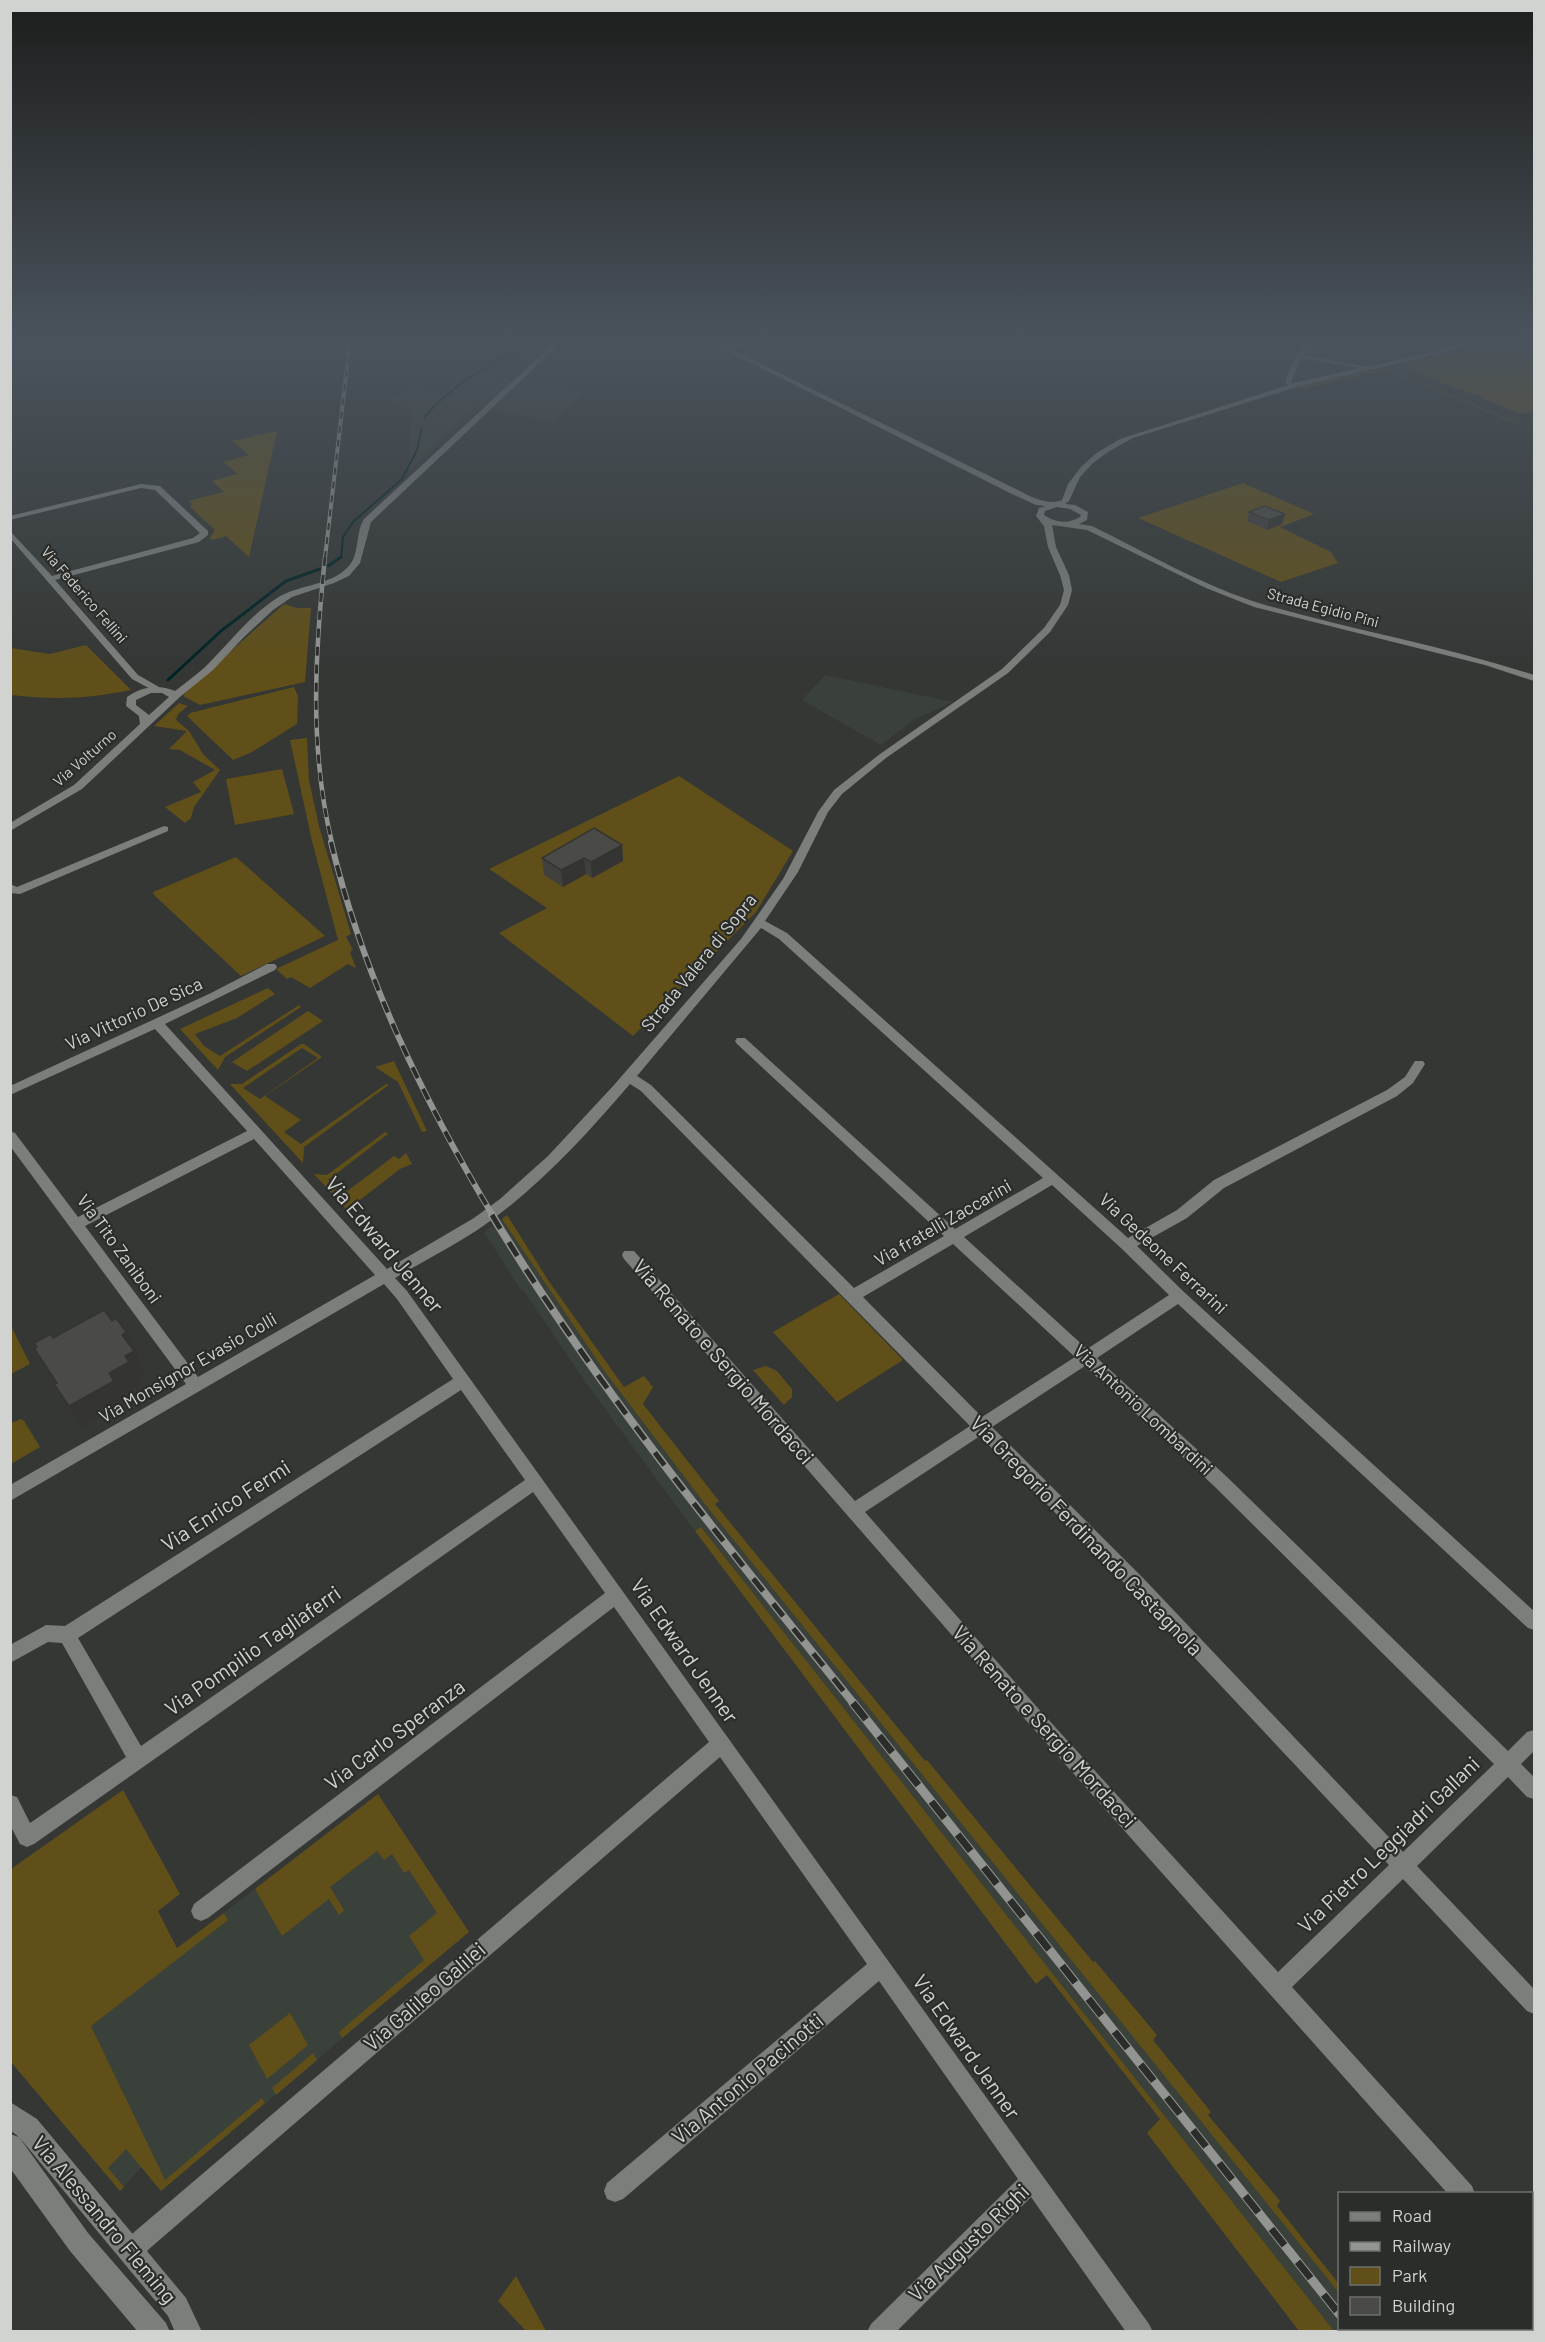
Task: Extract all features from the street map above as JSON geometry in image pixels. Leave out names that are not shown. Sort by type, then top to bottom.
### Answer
[{"type":"street","name":"Via Volturno","points":[[10,828],[74,791],[268,611],[288,596],[345,574],[355,563],[362,530],[370,518],[444,449]]},
{"type":"street","points":[[930,449],[1038,503],[1056,505],[1083,513]]},
{"type":"street","points":[[1042,517],[1044,508],[1063,503],[1073,482],[1087,464],[1108,449]]},
{"type":"street","points":[[10,518],[141,486],[157,488],[205,532],[204,536],[196,540],[50,579]]},
{"type":"street","points":[[1014,491],[1036,507],[1042,517],[1067,524]]},
{"type":"street","points":[[1068,496],[1083,513]]},
{"type":"street","points":[[1051,534],[1056,527],[1080,522],[1083,513]]},
{"type":"street","name":"Strada Egidio Pini","points":[[1083,513],[1089,524],[1113,540]]},
{"type":"street","name":"Strada Valera di Sopra","points":[[386,1276],[479,1221],[517,1193],[561,1151],[738,950],[804,852],[825,810],[836,794],[856,776],[928,724],[991,684],[1023,656],[1067,601],[1068,590],[1053,550],[1051,534],[1042,517]]},
{"type":"street","name":"Strada Egidio Pini","points":[[1067,524],[1087,528],[1248,602],[1534,678]]},
{"type":"street","name":"Via Federico Fellini","points":[[10,533],[135,677],[157,689]]},
{"type":"street","name":"Via Volturno","points":[[133,697],[144,691],[183,684],[218,658]]},
{"type":"street","points":[[1518,672],[1534,665]]},
{"type":"street","points":[[135,677],[137,687],[130,704],[144,715],[145,725]]},
{"type":"street","points":[[137,709],[150,710],[171,701],[173,695],[169,691],[157,689]]},
{"type":"street","points":[[10,887],[16,892],[164,830]]},
{"type":"street","name":"Via Gedeone Ferrarini","points":[[758,922],[783,936],[1126,1245],[1534,1622]]},
{"type":"street","name":"Via Vittorio De Sica","points":[[10,1091],[271,967]]},
{"type":"street","name":"Via Edward Jenner","points":[[157,1023],[386,1276],[1141,2331]]},
{"type":"street","name":"Via Antonio Lombardini","points":[[741,1041],[1246,1506],[1534,1790]]},
{"type":"street","points":[[1126,1245],[1182,1214],[1219,1184],[1392,1093],[1408,1080],[1419,1064]]},
{"type":"street","name":"Via Gregorio Ferdinando Castagnola","points":[[628,1077],[643,1086],[1138,1586],[1534,2004]]},
{"type":"street","points":[[76,1224],[256,1132]]},
{"type":"street","name":"Via Tito Zaniboni","points":[[10,1136],[196,1386]]},
{"type":"street","name":"Via fratelli Zaccarini","points":[[851,1297],[1052,1179]]},
{"type":"street","name":"Via Renato e Sergio Mordacci","points":[[629,1255],[853,1511],[1277,1987],[1463,2192]]},
{"type":"street","name":"Via Monsignor Evasio Colli","points":[[10,1494],[386,1276]]},
{"type":"street","points":[[853,1511],[1179,1296]]},
{"type":"street","name":"Via Enrico Fermi","points":[[10,1655],[46,1633],[67,1635],[462,1381]]},
{"type":"street","name":"Via Pompilio Tagliaferri","points":[[10,1804],[27,1837],[535,1482]]},
{"type":"street","name":"Via Carlo Speranza","points":[[201,1911],[616,1595]]},
{"type":"street","points":[[67,1635],[138,1759]]},
{"type":"street","name":"Via Pietro Leggiadri Gallani","points":[[1277,1987],[1534,1739]]},
{"type":"street","name":"Via Galileo Galilei","points":[[131,2253],[150,2233],[722,1743]]},
{"type":"street","name":"Via Antonio Pacinotti","points":[[615,2191],[881,1966]]},
{"type":"street","name":"Via Alessandro Fleming","points":[[10,2114],[28,2128],[177,2307],[189,2331]]},
{"type":"street","name":"Via Alessandro Fleming","points":[[10,2146],[59,2217],[126,2299],[157,2331]]},
{"type":"street","name":"Via Augusto Righi","points":[[879,2331],[1033,2180]]},
{"type":"shaded area","points":[[410,449],[432,449],[409,471]]},
{"type":"shaded area","points":[[825,675],[953,702],[915,719],[881,745],[802,700]]},
{"type":"shaded area","points":[[502,1219],[605,1372],[708,1508],[1338,2292],[1338,2330],[1371,2331],[1334,2331],[701,1527],[695,1531],[586,1383],[521,1290],[484,1232]]},
{"type":"shaded area","points":[[378,1794],[469,1932],[161,2191],[141,2167],[120,2191],[11,2062],[178,1948]]},
{"type":"green space","points":[[242,449],[273,449],[249,557],[226,536],[212,540],[210,538],[215,530],[190,507],[192,504],[188,501],[224,492],[212,481],[238,474],[223,462],[249,455]]},
{"type":"green space","points":[[1243,483],[1314,514],[1280,527],[1331,552],[1338,563],[1281,582],[1138,518]]},
{"type":"green space","points":[[284,604],[297,608],[311,608],[305,682],[200,705],[183,696],[188,689]]},
{"type":"green space","points":[[86,645],[131,690],[71,698],[11,695],[11,648],[50,654]]},
{"type":"green space","points":[[294,687],[298,696],[297,724],[252,752],[233,760],[187,716],[190,713]]},
{"type":"green space","points":[[179,703],[188,706],[178,714],[176,720],[189,731],[203,754],[220,770],[194,807],[191,818],[185,823],[165,807],[201,792],[193,782],[215,770],[180,750],[169,749],[187,731],[154,726]]},
{"type":"green space","points":[[307,738],[309,780],[319,826],[351,934],[346,937],[353,950],[350,952],[356,968],[348,964],[310,988],[291,977],[287,979],[276,969],[338,940],[312,841],[290,740]]},
{"type":"green space","points":[[282,769],[294,814],[235,825],[226,779]]},
{"type":"green space","points":[[679,776],[793,851],[756,912],[633,1036],[499,933],[547,908],[489,869]]},
{"type":"green space","points":[[236,857],[325,936],[241,976],[153,892]]},
{"type":"green space","points":[[268,988],[275,994],[237,1018],[195,1034],[204,1046],[220,1056],[299,1005],[301,1007],[225,1057],[218,1070],[180,1029]]},
{"type":"green space","points":[[308,1011],[323,1021],[247,1071],[232,1062]]},
{"type":"green space","points":[[301,1044],[322,1057],[265,1096],[301,1120],[284,1132],[301,1144],[386,1084],[389,1085],[304,1147],[303,1163],[230,1084],[242,1084]],"holes":[[[302,1048],[318,1058],[260,1099],[243,1088]]]},
{"type":"green space","points":[[394,1061],[427,1131],[422,1132],[398,1082],[375,1067]]},
{"type":"green space","points":[[385,1132],[388,1134],[328,1180],[346,1192],[394,1156],[399,1159],[406,1153],[412,1164],[400,1169],[347,1210],[314,1174],[327,1175]]},
{"type":"green space","points":[[507,1215],[548,1280],[624,1387],[644,1376],[653,1387],[643,1404],[719,1501],[715,1504],[925,1761],[927,1760],[1093,1962],[1095,1961],[1157,2035],[1153,2040],[1211,2112],[1208,2115],[1280,2201],[1277,2206],[1338,2283],[1338,2292],[708,1508],[605,1372],[502,1219]]},
{"type":"green space","points":[[839,1294],[903,1360],[837,1402],[773,1332]]},
{"type":"green space","points":[[11,1326],[30,1364],[10,1374]]},
{"type":"green space","points":[[766,1366],[777,1371],[792,1389],[792,1397],[784,1405],[753,1370]]},
{"type":"green space","points":[[21,1419],[40,1447],[11,1464],[11,1423]]},
{"type":"green space","points":[[701,1527],[1334,2331],[1299,2331],[1147,2133],[1160,2119],[1047,1975],[1036,1984],[695,1531]]},
{"type":"green space","points":[[123,1790],[180,1894],[158,1911],[177,1948],[224,1913],[228,1920],[91,2026],[165,2180],[262,2098],[265,2103],[161,2191],[126,2149],[108,2168],[124,2187],[120,2191],[11,2062],[11,1869]]},
{"type":"green space","points":[[378,1794],[469,1932],[342,2038],[339,2032],[424,1960],[409,1936],[437,1913],[409,1870],[404,1873],[392,1854],[384,1860],[377,1851],[330,1887],[344,1910],[339,1915],[329,1899],[282,1936],[255,1889]]},
{"type":"green space","points":[[290,2013],[308,2045],[267,2079],[249,2045]]},
{"type":"green space","points":[[313,2053],[317,2060],[276,2095],[272,2088]]},
{"type":"green space","points":[[516,2276],[546,2331],[526,2331],[498,2301]]},
{"type":"building","points":[[1264,506],[1285,514],[1269,520],[1249,512]]},
{"type":"building","points":[[594,828],[622,845],[591,862],[584,858],[561,870],[542,858]]},
{"type":"building","points":[[104,1310],[112,1321],[116,1318],[126,1332],[122,1335],[134,1351],[125,1356],[129,1362],[109,1373],[114,1381],[69,1406],[34,1348],[37,1347],[34,1343],[51,1334],[53,1338]]},
{"type":"waterway","points":[[341,558],[343,537],[353,522],[402,479],[417,449]]},
{"type":"waterway","points":[[328,566],[341,557]]},
{"type":"waterway","points":[[168,680],[221,631],[286,581],[320,569]]},
{"type":"railway","points":[[325,558],[337,449]]},
{"type":"railway","points":[[325,557],[316,700],[320,772],[332,843]]},
{"type":"railway","points":[[331,842],[360,941],[398,1035],[419,1082],[493,1216]]},
{"type":"railway","points":[[492,1215],[532,1279],[619,1405],[711,1526],[854,1704]]},
{"type":"railway","points":[[853,1703],[1338,2312]]}]
